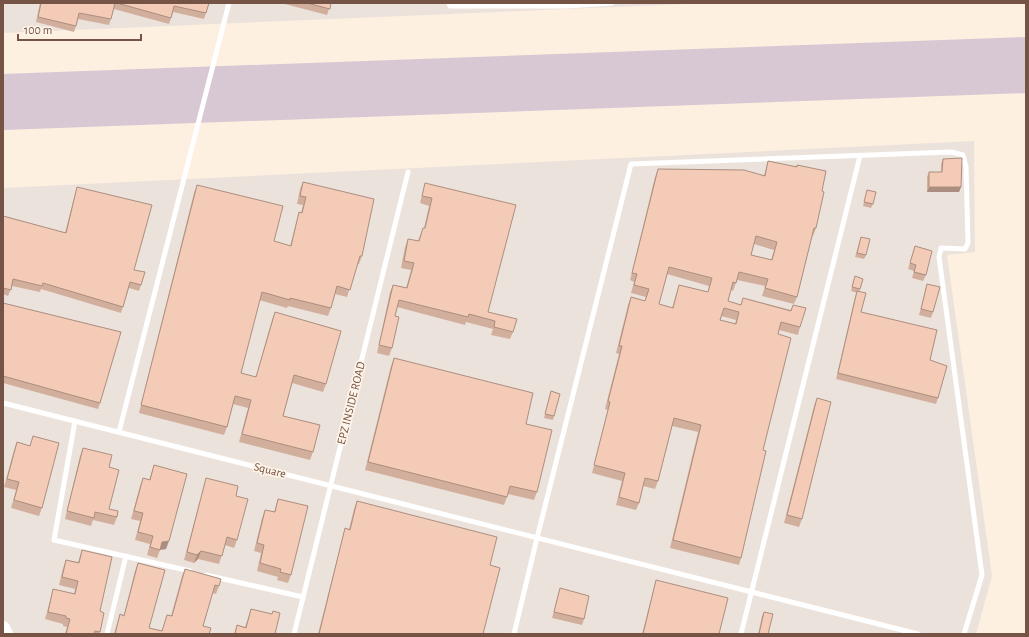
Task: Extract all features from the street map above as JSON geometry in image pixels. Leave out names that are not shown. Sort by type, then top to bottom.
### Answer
[{"type":"main road","points":[[3,628],[6,634]]},
{"type":"lane","points":[[119,432],[229,3]]},
{"type":"lane","points":[[449,3],[450,6],[567,6],[612,3]]},
{"type":"lane","points":[[514,634],[631,164],[951,152],[963,155],[966,167],[968,243],[965,249],[941,248],[939,257],[982,575],[964,634]]},
{"type":"lane","points":[[741,634],[860,156]]},
{"type":"lane","name":"EPZ INSIDE ROAD","points":[[294,634],[408,172]]},
{"type":"lane","name":"Square","points":[[3,403],[918,634]]},
{"type":"lane","points":[[75,421],[54,540],[195,572]]},
{"type":"lane","points":[[107,634],[126,556]]},
{"type":"lane","points":[[203,574],[303,597]]},
{"type":"shaded area","points":[[3,3],[710,3],[3,33]]},
{"type":"shaded area","points":[[974,141],[975,252],[947,255],[992,576],[976,634],[3,634],[3,188]]},
{"type":"building","points":[[41,3],[115,3],[111,19],[79,13],[76,26],[38,17]]},
{"type":"building","points":[[117,3],[209,3],[206,13],[174,6],[171,18]]},
{"type":"building","points":[[307,3],[331,3],[330,9]]},
{"type":"building","points":[[962,158],[961,187],[929,187],[929,172],[942,172],[943,159]]},
{"type":"building","points":[[768,161],[826,171],[822,191],[824,192],[816,228],[814,228],[797,297],[765,288],[768,279],[739,272],[736,283],[733,282],[728,301],[741,305],[743,298],[791,311],[793,305],[806,308],[800,327],[781,322],[778,334],[791,338],[763,450],[766,451],[741,558],[673,540],[701,425],[674,418],[658,481],[645,478],[639,503],[619,497],[625,473],[594,465],[610,402],[608,401],[622,346],[619,346],[631,297],[645,301],[649,289],[634,285],[637,274],[632,273],[658,169],[744,170],[765,176]],"holes":[[[756,236],[777,242],[772,260],[751,255]],[[669,267],[712,278],[708,292],[679,285],[673,308],[659,304]],[[724,308],[739,312],[736,324],[720,320]]]},
{"type":"building","points":[[303,182],[374,199],[362,256],[360,256],[350,290],[337,286],[331,308],[290,298],[290,300],[262,292],[241,373],[256,377],[275,312],[341,331],[326,384],[294,375],[283,416],[320,425],[313,452],[242,434],[251,400],[235,396],[227,427],[141,405],[197,185],[283,206],[274,241],[291,246],[299,212],[302,213],[306,197],[300,196]]},
{"type":"building","points":[[425,183],[516,205],[488,312],[517,319],[513,332],[494,327],[495,321],[469,314],[468,317],[399,300],[395,316],[399,317],[392,348],[379,345],[393,285],[407,288],[414,263],[404,261],[408,239],[419,241],[423,228],[425,228],[432,198],[422,196]]},
{"type":"building","points":[[77,187],[152,205],[134,270],[145,272],[141,285],[130,282],[123,307],[43,283],[42,286],[13,279],[11,290],[3,288],[3,216],[66,233]]},
{"type":"building","points":[[867,190],[876,192],[873,204],[864,202]]},
{"type":"building","points":[[861,237],[870,239],[866,255],[857,253]]},
{"type":"building","points":[[915,246],[932,251],[926,275],[914,272],[916,265],[910,263]]},
{"type":"building","points":[[855,276],[863,279],[860,289],[852,287]]},
{"type":"building","points":[[927,284],[940,287],[933,312],[921,309]]},
{"type":"building","points":[[857,291],[866,293],[861,312],[937,330],[930,360],[947,366],[938,398],[838,373]]},
{"type":"building","points":[[3,303],[121,332],[100,403],[3,376]]},
{"type":"building","points":[[394,358],[533,393],[526,424],[552,430],[537,492],[510,486],[507,497],[368,462]]},
{"type":"building","points":[[551,391],[560,394],[554,416],[545,414]]},
{"type":"building","points":[[817,398],[831,402],[802,519],[787,515]]},
{"type":"building","points":[[33,436],[59,443],[42,508],[14,500],[19,482],[7,479],[17,442],[30,446]]},
{"type":"building","points":[[83,448],[112,455],[109,467],[119,470],[109,509],[118,511],[117,517],[95,512],[94,518],[67,511]]},
{"type":"building","points":[[154,465],[187,474],[169,541],[162,542],[160,550],[150,547],[153,536],[138,532],[143,513],[134,511],[143,478],[150,480]]},
{"type":"building","points":[[206,478],[238,486],[236,496],[248,499],[237,540],[227,537],[222,556],[201,551],[197,555],[187,552]]},
{"type":"building","points":[[278,499],[308,506],[291,575],[280,572],[281,569],[260,563],[264,545],[257,543],[265,510],[275,512]]},
{"type":"building","points":[[357,501],[497,537],[490,565],[500,568],[483,634],[319,634],[345,528],[350,530]]},
{"type":"building","points":[[82,550],[112,557],[100,611],[104,613],[100,632],[95,631],[94,634],[66,634],[70,619],[66,618],[66,616],[48,612],[53,589],[75,594],[78,581],[62,577],[66,560],[79,563]]},
{"type":"building","points":[[138,563],[165,570],[149,628],[162,631],[167,615],[172,616],[185,569],[221,579],[219,586],[215,585],[203,626],[211,628],[209,634],[115,634],[120,614],[124,616]]},
{"type":"building","points":[[656,580],[728,598],[719,634],[643,634]]},
{"type":"building","points":[[560,588],[589,596],[584,619],[554,612]]},
{"type":"building","points":[[251,609],[272,614],[273,611],[280,613],[275,634],[235,634],[237,625],[246,628]]},
{"type":"building","points":[[764,612],[773,614],[768,634],[759,634]]},
{"type":"runway","points":[[3,102],[1026,65]]}]
